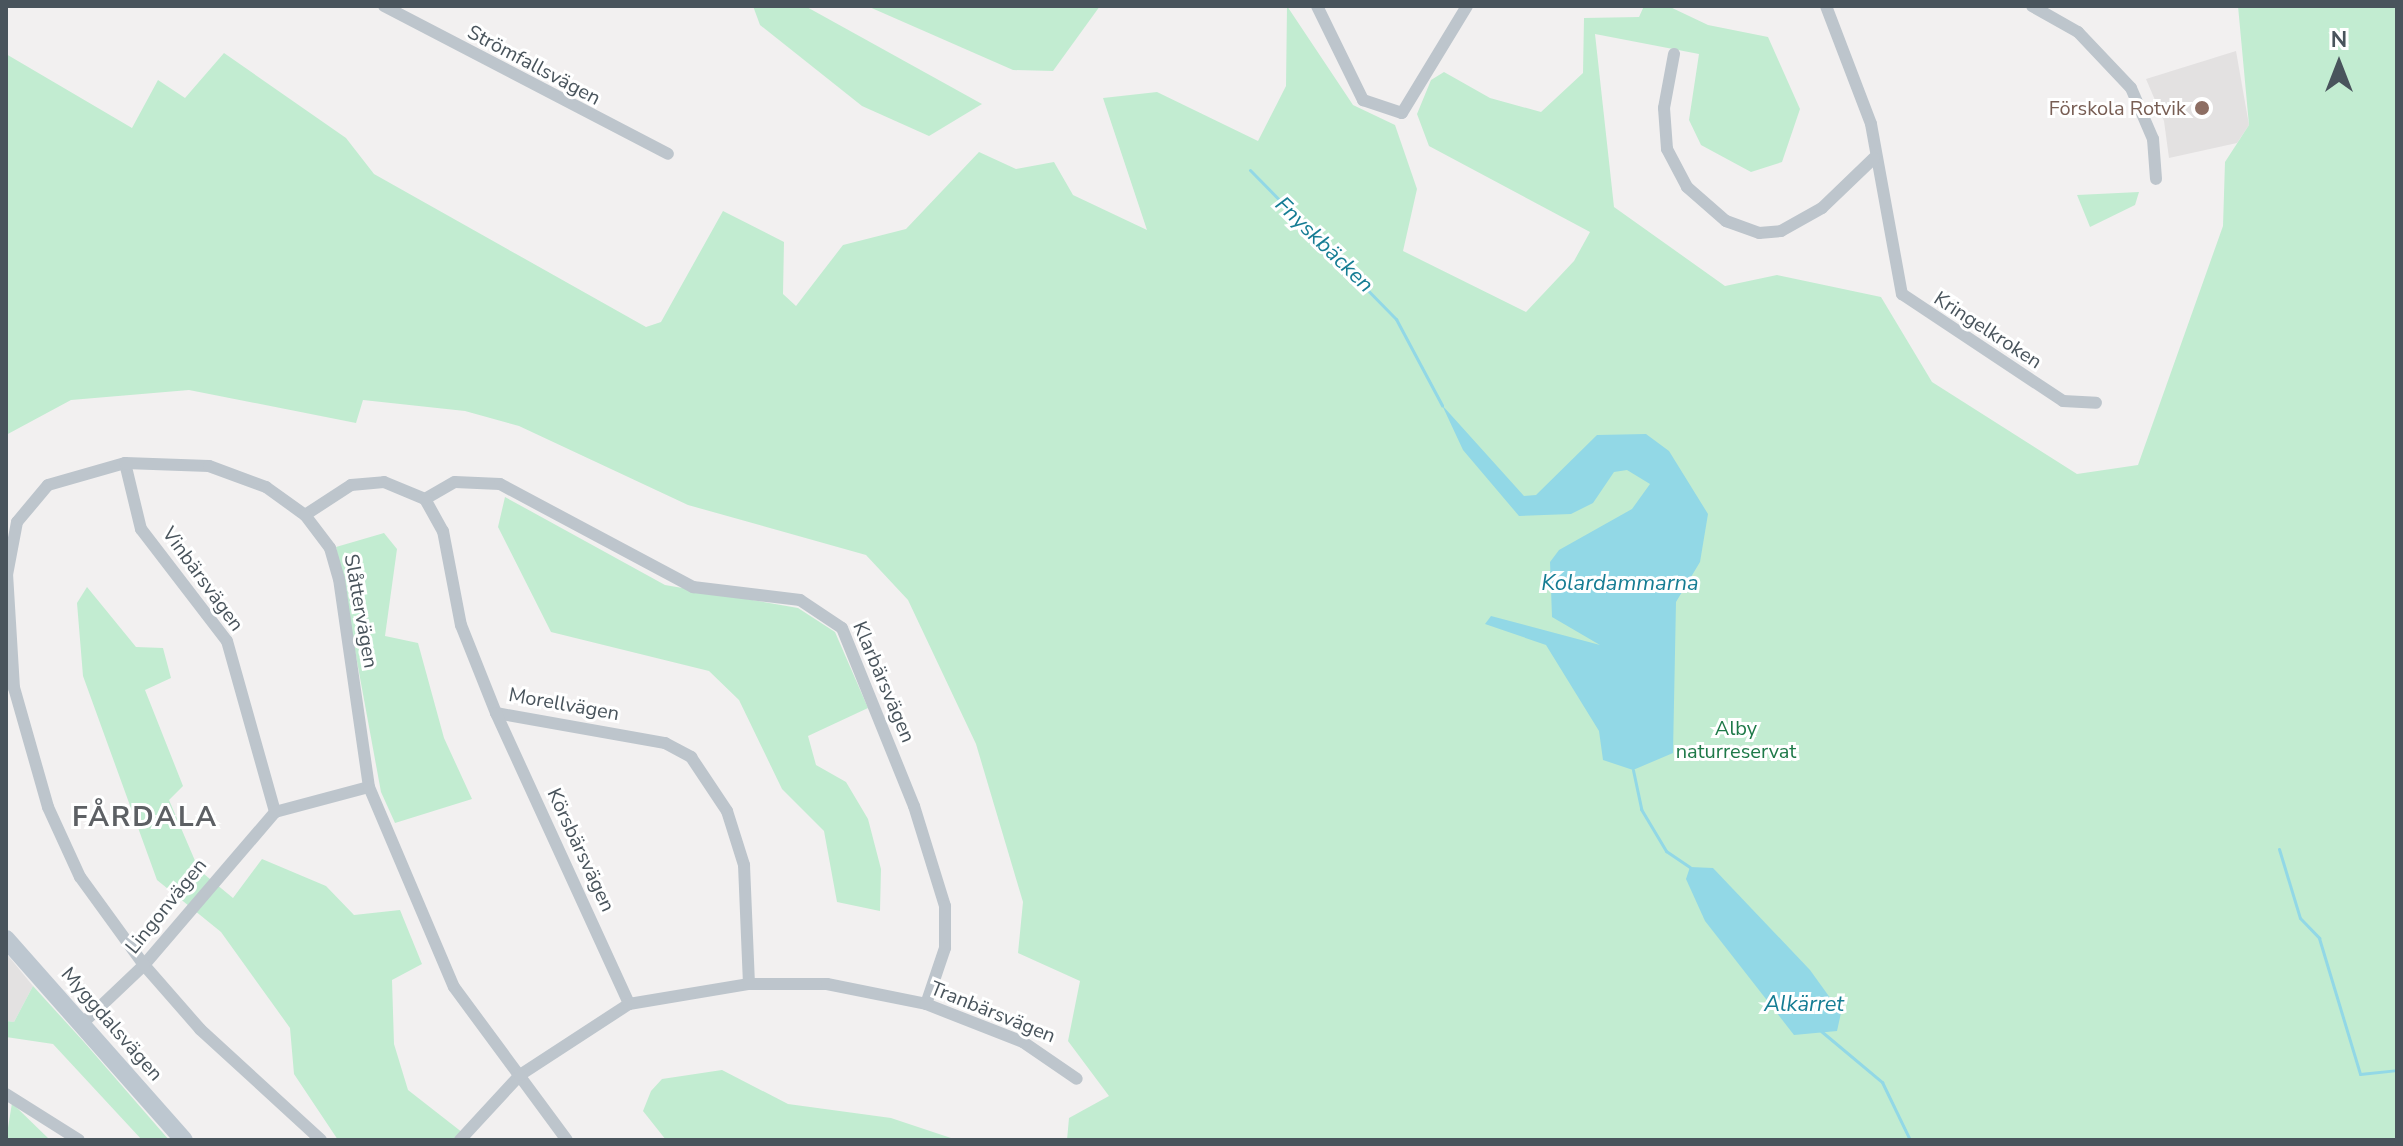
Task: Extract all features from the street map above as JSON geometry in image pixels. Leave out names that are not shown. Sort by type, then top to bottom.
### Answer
[{"type":"street","name":"Strömfallsvägen","points":[[384,6],[668,154]]},
{"type":"street","points":[[1317,6],[1363,100],[1402,113],[1467,6]]},
{"type":"street","name":"Kringelkroken","points":[[1826,6],[1871,124],[1874,158],[1902,294],[2063,401],[2096,403]]},
{"type":"street","points":[[2032,6],[2078,32],[2131,88],[2153,139],[2156,179]]},
{"type":"street","points":[[1674,54],[1664,108],[1667,149],[1687,187],[1726,221],[1759,233],[1781,231],[1822,208],[1874,158]]},
{"type":"street","name":"Slåttervägen","points":[[321,1140],[200,1029],[144,965],[80,877],[48,807],[24,737],[9,643],[11,542],[30,501],[48,485],[125,463],[209,466],[266,487],[305,515],[330,548],[339,579],[369,787],[454,987],[567,1140]]},
{"type":"street","name":"Vinbärsvägen","points":[[125,463],[141,529],[227,641],[275,812]]},
{"type":"street","points":[[305,515],[351,485],[384,482],[425,499]]},
{"type":"street","name":"Klarbärsvägen","points":[[425,499],[455,482],[500,484],[693,587],[800,600],[842,628],[914,806],[945,906],[945,948],[926,1004]]},
{"type":"street","name":"Morellvägen","points":[[425,499],[443,531],[461,625],[496,713],[665,743],[691,757],[727,811],[744,865],[749,984]]},
{"type":"street","name":"Körsbärsvägen","points":[[496,713],[629,1004]]},
{"type":"street","points":[[275,812],[369,787]]},
{"type":"street","name":"Lingonvägen","points":[[84,1022],[144,965],[275,812]]},
{"type":"street","name":"Myggdalsvägen","points":[[6,939],[84,1022],[184,1140]]},
{"type":"street","name":"Tranbärsvägen","points":[[460,1140],[520,1075],[629,1004],[749,984],[827,984],[926,1004],[1023,1042],[1077,1079]]},
{"type":"street","points":[[6,1094],[79,1140]]},
{"type":"shaded area","name":"Förskola Rotvik","points":[[2236,51],[2249,125],[2237,143],[2169,158],[2164,121],[2146,79]]},
{"type":"shaded area","points":[[6,953],[33,986],[14,1022],[6,1021]]},
{"type":"green space","points":[[753,6],[805,6],[982,104],[929,136],[862,106],[760,25]]},
{"type":"green space","points":[[867,6],[1100,6],[1053,71],[1013,70]]},
{"type":"green space","name":"Alby naturreservat","points":[[1287,6],[1353,105],[1395,125],[1417,189],[1403,251],[1526,312],[1574,261],[1590,232],[1429,146],[1417,114],[1431,80],[1444,72],[1490,98],[1541,112],[1583,73],[1584,18],[1639,17],[1644,6],[1668,6],[1708,25],[1768,37],[1800,109],[1782,162],[1751,172],[1701,145],[1689,120],[1699,54],[1595,34],[1614,207],[1725,286],[1777,275],[1881,297],[1932,382],[2077,474],[2138,465],[2223,226],[2225,162],[2249,125],[2238,6],[2397,6],[2397,1140],[1067,1140],[1069,1118],[1109,1096],[1068,1041],[1080,981],[1018,953],[1023,902],[976,744],[908,600],[866,555],[688,505],[519,426],[465,411],[363,400],[356,423],[189,390],[71,400],[6,435],[6,54],[132,128],[158,80],[185,98],[224,53],[346,138],[374,174],[646,327],[661,322],[723,211],[784,242],[783,294],[796,306],[843,245],[906,229],[979,152],[1016,169],[1054,162],[1073,195],[1147,230],[1103,98],[1157,92],[1258,141],[1286,86]]},
{"type":"green space","points":[[2139,192],[2135,205],[2090,227],[2077,195]]},
{"type":"green space","points":[[505,497],[665,585],[798,608],[835,632],[868,708],[808,736],[816,765],[846,782],[868,819],[881,869],[880,911],[837,902],[824,831],[782,789],[739,700],[709,671],[551,632],[498,527]]},
{"type":"green space","points":[[384,533],[397,549],[385,636],[418,643],[444,738],[472,799],[395,823],[381,792],[336,547]]},
{"type":"green space","points":[[87,587],[136,647],[163,648],[171,678],[145,690],[183,786],[169,800],[199,870],[233,898],[262,859],[326,886],[354,915],[400,910],[422,964],[392,980],[394,1044],[408,1090],[472,1140],[338,1140],[294,1074],[290,1028],[221,932],[157,880],[83,676],[77,603]]},
{"type":"green space","points":[[33,986],[169,1140],[142,1140],[53,1044],[6,1037],[6,1021],[14,1022]]},
{"type":"green space","points":[[722,1070],[788,1104],[891,1118],[957,1140],[666,1140],[643,1111],[651,1091],[662,1079]]},
{"type":"green space","points":[[12,1103],[50,1140],[6,1140]]},
{"type":"water","name":"Kolardammarna","points":[[1442,405],[1524,496],[1536,495],[1597,435],[1646,434],[1669,451],[1708,514],[1700,562],[1676,602],[1673,753],[1633,770],[1603,760],[1599,731],[1546,645],[1485,624],[1491,616],[1600,645],[1552,617],[1550,562],[1559,550],[1632,509],[1650,484],[1627,470],[1614,472],[1593,503],[1571,514],[1519,516],[1463,450]]},
{"type":"water","name":"Alkärret","points":[[1690,867],[1713,868],[1810,970],[1841,1013],[1837,1031],[1794,1035],[1705,921],[1686,879]]},
{"type":"waterway","name":"Fnyskbäcken","points":[[1250,170],[1396,319],[1442,405]]},
{"type":"waterway","points":[[1633,770],[1641,809],[1666,851],[1690,867]]},
{"type":"waterway","points":[[2279,849],[2300,918],[2319,938],[2360,1074],[2397,1070]]},
{"type":"waterway","name":"Fnyskbäcken","points":[[1821,1031],[1882,1082],[1910,1140]]},
{"type":"place","name":"Förskola Rotvik","points":[[2202,108]]},
{"type":"district","name":"FÅRDALA","points":[[145,817]]}]
